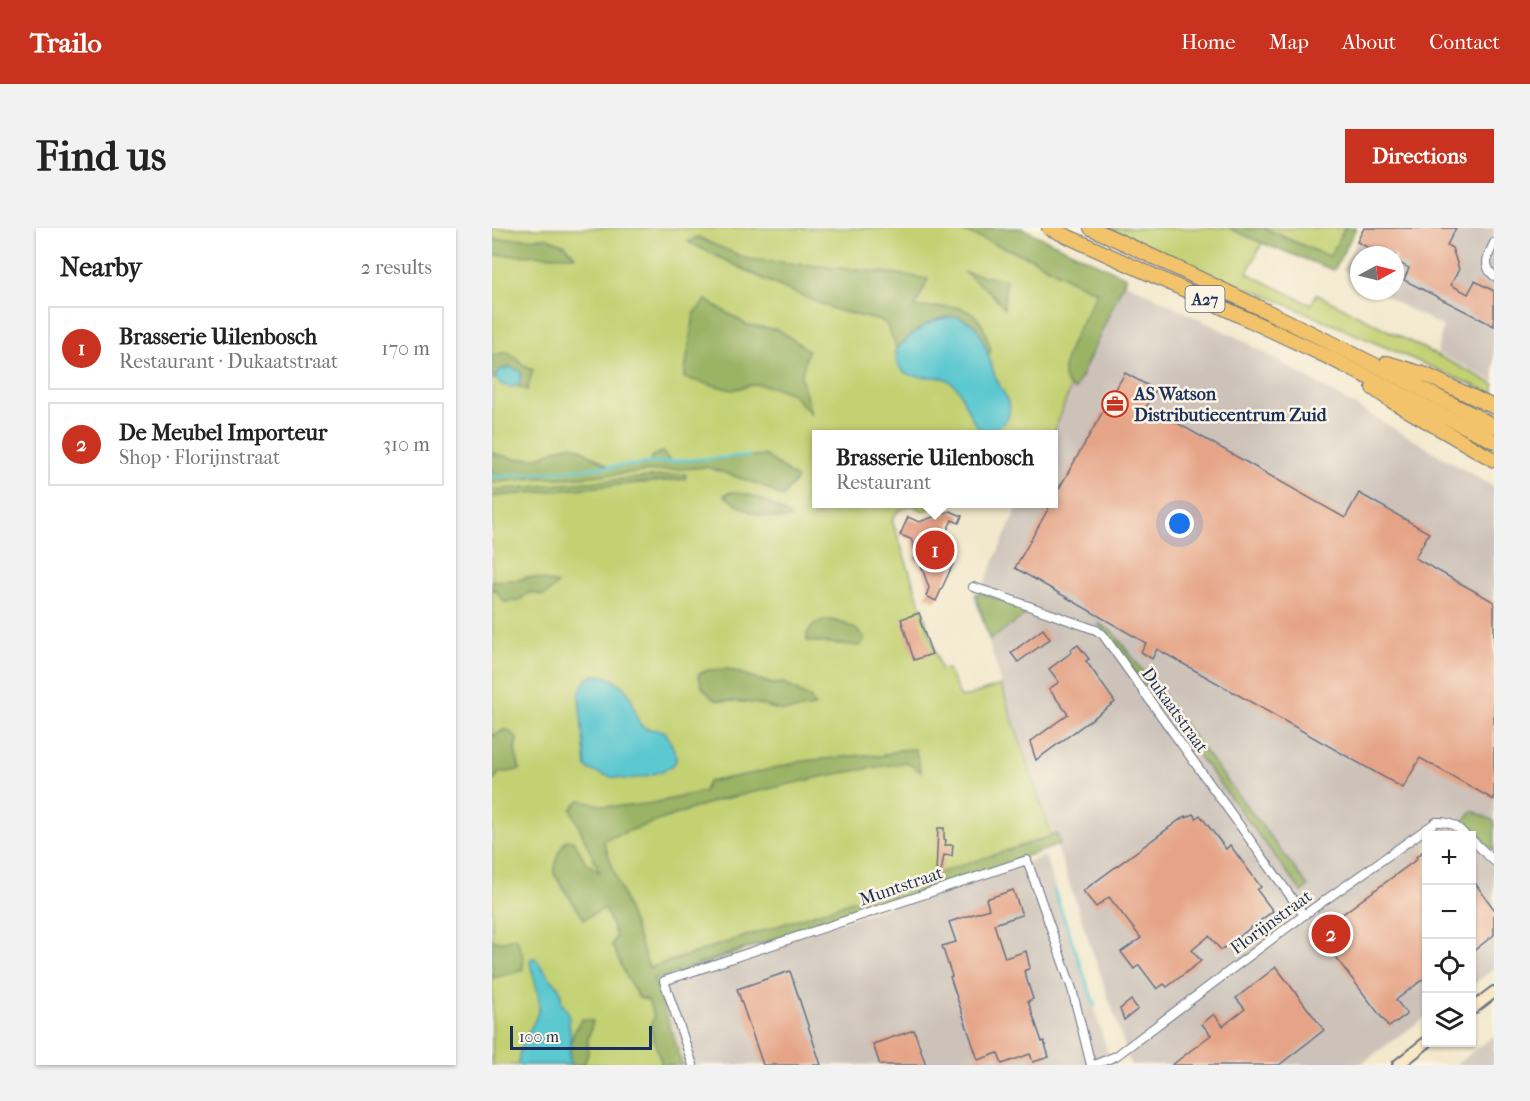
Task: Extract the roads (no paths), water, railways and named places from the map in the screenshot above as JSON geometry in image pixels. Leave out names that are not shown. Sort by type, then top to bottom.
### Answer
[{"type":"highway","name":"A27","points":[[1049,228],[1330,358],[1494,441]]},
{"type":"highway","name":"A27","points":[[1091,228],[1348,350],[1494,426]]},
{"type":"highway","name":"A27","points":[[1348,350],[1426,375],[1494,407]]},
{"type":"highway","name":"A27","points":[[1330,358],[1390,400],[1494,460]]},
{"type":"main road","points":[[1476,1006],[1494,992]]},
{"type":"main road","points":[[1398,1065],[1422,1046]]},
{"type":"street","points":[[1494,243],[1487,256],[1487,267],[1494,276]]},
{"type":"street","name":"Dukaatstraat","points":[[973,587],[1096,630],[1103,635],[1304,915]]},
{"type":"street","name":"Florijnstraat","points":[[1423,831],[1436,822],[1444,821],[1454,824],[1462,831]]},
{"type":"street","name":"Florijnstraat","points":[[1093,1065],[1116,1056],[1304,915],[1422,832]]},
{"type":"street","points":[[1476,844],[1494,861]]},
{"type":"street","name":"Muntstraat","points":[[693,1065],[664,981],[1027,860],[1072,989],[1093,1065]]},
{"type":"water","points":[[959,317],[972,323],[978,330],[997,380],[1007,399],[1009,412],[1007,419],[992,430],[979,428],[970,415],[960,392],[950,382],[941,378],[909,375],[898,364],[896,350],[924,326],[939,319]]},
{"type":"water","points":[[511,367],[521,372],[517,386],[509,387],[501,384],[495,377],[502,369]]},
{"type":"water","points":[[595,675],[607,677],[623,687],[631,697],[641,725],[665,733],[676,755],[674,764],[654,774],[626,779],[599,774],[586,767],[579,696],[584,683]]},
{"type":"water","points":[[535,958],[558,986],[561,1002],[568,1012],[571,1042],[570,1065],[518,1065],[521,1047],[535,1021],[539,1007],[539,996],[530,960]]},
{"type":"waterway","points":[[492,477],[749,456]]},
{"type":"waterway","points":[[1054,890],[1095,1006]]},
{"type":"place","name":"AS Watson Distributiecentrum Zuid","points":[[1115,404]]},
{"type":"place","name":"Brasserie Uilenbosch","points":[[935,550]]},
{"type":"place","name":"De Meubel Importeur","points":[[1331,934]]}]
